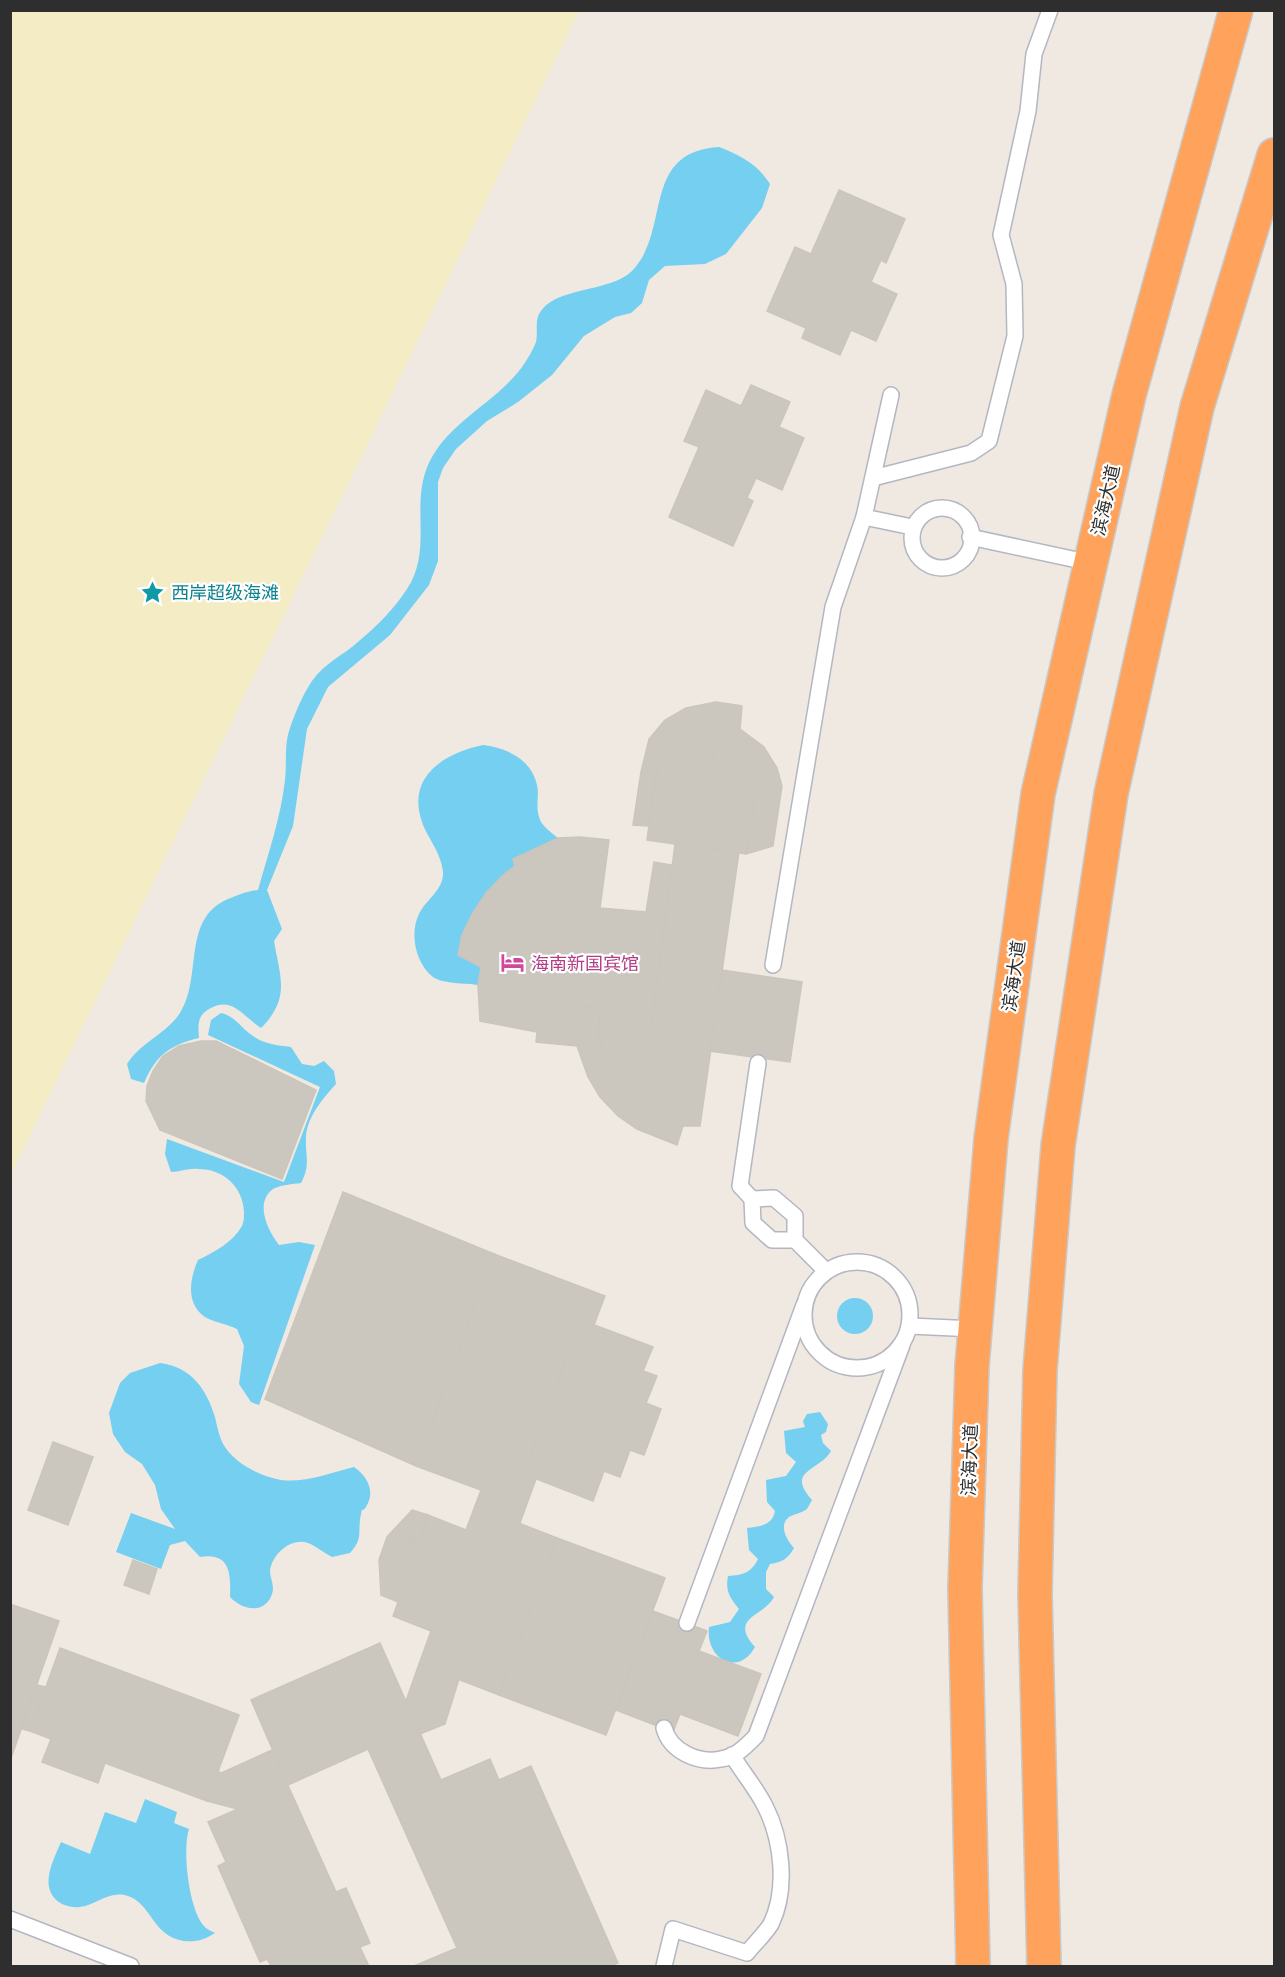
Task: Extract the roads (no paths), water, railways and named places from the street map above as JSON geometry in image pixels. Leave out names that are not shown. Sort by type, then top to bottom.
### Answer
[{"type":"highway","name":"滨海大道","points":[[973,1966],[965,1588],[975,1329],[991,1139],[1038,794],[1129,395],[1236,10]]},
{"type":"highway","points":[[1044,1966],[1036,1535],[1040,1370],[1058,1146],[1111,794],[1197,407],[1275,154]]},
{"type":"lane","points":[[873,478],[971,453],[989,441],[1015,336],[1014,284],[1002,235],[1028,111],[1034,54],[1050,10]]},
{"type":"lane","points":[[773,965],[833,607],[864,517],[891,394]]},
{"type":"lane","points":[[952,508],[969,524],[971,548],[955,566],[931,567],[914,552],[912,527],[928,510],[952,508]]},
{"type":"lane","points":[[864,517],[912,527]]},
{"type":"lane","points":[[970,537],[1091,562]]},
{"type":"lane","points":[[758,1063],[740,1186],[752,1198],[753,1223],[772,1240],[795,1240],[826,1270]]},
{"type":"lane","points":[[752,1198],[774,1198],[795,1216],[795,1240]]},
{"type":"lane","points":[[663,1728],[666,1737],[681,1752],[700,1760],[722,1759],[732,1755],[741,1751],[756,1736],[910,1326],[909,1305],[901,1285],[886,1270],[866,1262],[846,1262],[826,1270],[812,1286],[687,1623]]},
{"type":"lane","points":[[804,1305],[804,1326],[812,1346],[827,1360],[847,1368],[868,1368],[887,1360],[902,1345]]},
{"type":"lane","points":[[910,1326],[975,1329]]},
{"type":"lane","points":[[664,1966],[673,1929],[747,1953],[770,1924],[779,1897],[781,1874],[778,1838],[765,1804],[732,1755]]},
{"type":"lane","points":[[10,1919],[131,1966]]},
{"type":"water","points":[[719,147],[748,161],[770,184],[762,208],[726,254],[705,264],[665,266],[649,280],[642,303],[631,313],[615,317],[584,336],[552,375],[518,402],[487,421],[456,449],[443,468],[438,482],[438,561],[429,585],[390,635],[328,687],[307,729],[293,826],[267,890],[282,929],[274,941],[281,987],[277,1007],[261,1028],[237,1009],[217,1005],[200,1018],[199,1038],[180,1044],[165,1053],[154,1065],[144,1083],[131,1079],[127,1064],[139,1050],[168,1027],[180,1013],[187,999],[198,934],[204,920],[213,908],[228,899],[258,890],[280,808],[285,780],[288,734],[305,692],[322,669],[353,646],[385,617],[407,589],[414,575],[419,560],[422,485],[434,454],[456,427],[498,393],[522,367],[536,342],[538,317],[546,305],[569,294],[610,283],[632,271],[644,254],[667,178],[678,163],[694,152]]},
{"type":"water","points":[[483,745],[517,756],[529,768],[537,785],[538,812],[541,822],[558,838],[513,859],[515,866],[504,874],[478,905],[466,929],[458,955],[481,967],[478,985],[448,982],[433,977],[418,957],[415,930],[419,914],[438,889],[443,878],[440,858],[422,822],[418,806],[419,792],[432,769],[455,754]]},
{"type":"water","points":[[221,1013],[234,1019],[257,1039],[291,1047],[302,1064],[314,1066],[324,1061],[334,1071],[336,1084],[321,1102],[309,1122],[306,1137],[307,1165],[301,1183],[273,1189],[264,1202],[267,1225],[279,1245],[299,1242],[315,1245],[259,1405],[251,1402],[239,1384],[244,1346],[237,1329],[205,1317],[194,1305],[191,1290],[191,1282],[198,1260],[228,1242],[242,1226],[243,1203],[236,1187],[216,1172],[195,1169],[171,1172],[165,1154],[167,1139],[284,1182],[320,1087],[208,1035],[211,1020]]},
{"type":"water","points":[[855,1298],[868,1303],[873,1316],[868,1329],[855,1334],[842,1329],[837,1316],[842,1303]]},
{"type":"water","points":[[160,1363],[171,1365],[189,1374],[202,1388],[215,1417],[223,1444],[240,1463],[248,1468],[273,1478],[290,1481],[318,1477],[354,1467],[359,1471],[369,1484],[370,1495],[366,1507],[362,1510],[359,1539],[350,1553],[332,1557],[302,1542],[295,1542],[283,1548],[274,1559],[270,1571],[273,1591],[269,1601],[259,1608],[253,1608],[241,1605],[230,1597],[229,1572],[223,1561],[210,1556],[200,1557],[185,1541],[170,1545],[161,1569],[116,1552],[131,1513],[175,1529],[161,1509],[155,1485],[142,1464],[125,1452],[113,1434],[109,1413],[120,1383],[130,1373]]},
{"type":"water","points":[[820,1412],[828,1424],[826,1432],[821,1435],[823,1443],[831,1451],[803,1477],[805,1490],[812,1500],[807,1509],[789,1517],[784,1525],[786,1537],[794,1548],[784,1559],[770,1564],[766,1572],[766,1589],[774,1597],[751,1618],[745,1629],[755,1647],[748,1656],[740,1661],[724,1660],[712,1648],[709,1627],[730,1622],[739,1609],[729,1594],[728,1576],[746,1572],[758,1559],[749,1550],[747,1528],[761,1526],[768,1522],[775,1511],[767,1502],[766,1480],[786,1476],[796,1462],[786,1453],[784,1431],[805,1427],[803,1421],[807,1414]]},
{"type":"water","points":[[145,1799],[177,1812],[174,1823],[189,1829],[186,1850],[188,1878],[194,1906],[204,1926],[215,1933],[200,1940],[184,1941],[173,1938],[159,1927],[136,1900],[128,1896],[109,1896],[86,1906],[75,1907],[62,1904],[54,1898],[50,1891],[51,1866],[61,1842],[90,1854],[105,1812],[136,1823]]},
{"type":"place","name":"西岸超级海滩","points":[[153,592]]},
{"type":"place","name":"海南新国宾馆","points":[[513,963]]}]
